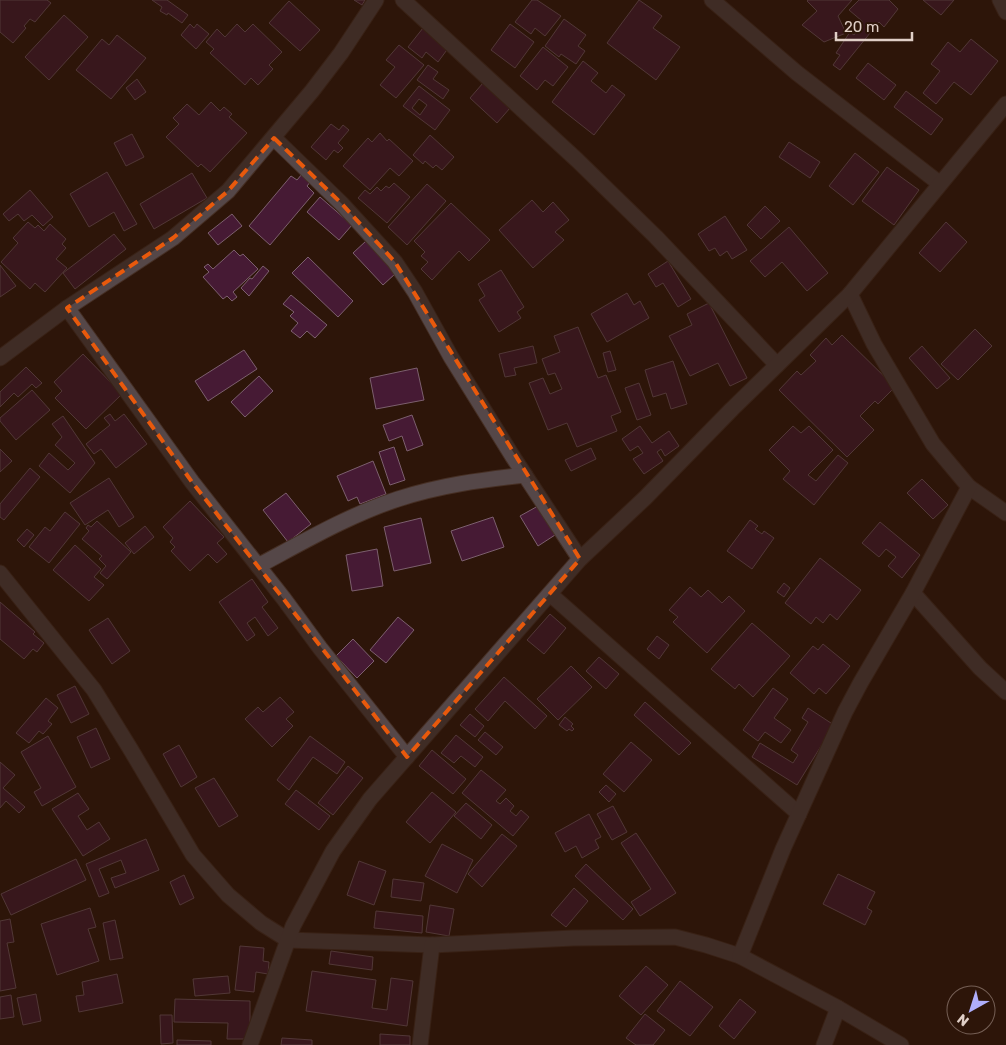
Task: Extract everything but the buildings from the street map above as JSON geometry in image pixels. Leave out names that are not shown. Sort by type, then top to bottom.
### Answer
[{"type":"street","points":[[0,358],[67,308],[173,238],[228,191],[274,138],[341,53],[376,0]]},
{"type":"street","points":[[403,0],[577,160],[656,237],[777,365]]},
{"type":"street","points":[[712,0],[797,73],[939,183]]},
{"type":"street","points":[[1000,0],[1006,12]]},
{"type":"street","points":[[250,1045],[293,926],[333,851],[370,799],[580,558],[645,498],[850,294],[939,183],[1006,104]]},
{"type":"street","points":[[274,138],[342,204],[395,262],[415,292],[451,357],[580,558]]},
{"type":"street","points":[[850,294],[874,344],[933,444],[969,486],[1006,513]]},
{"type":"street","points":[[67,308],[192,482],[407,757]]},
{"type":"street","points":[[258,566],[328,528],[398,499],[460,482],[525,475]]},
{"type":"street","points":[[740,956],[799,814],[841,721],[861,682],[913,593],[969,486]]},
{"type":"street","points":[[0,572],[94,690],[193,855],[228,895],[261,923],[288,940],[432,945],[573,938],[675,938],[706,945],[740,956],[838,1008],[901,1045]]},
{"type":"street","points":[[913,593],[980,668],[1006,692]]},
{"type":"street","points":[[550,594],[799,814]]},
{"type":"street","points":[[420,1045],[432,945]]},
{"type":"street","points":[[824,1045],[838,1008]]},
{"type":"highlighted area","points":[[274,138],[342,204],[395,262],[580,559],[407,757],[192,482],[67,308],[173,238],[228,191]]}]
